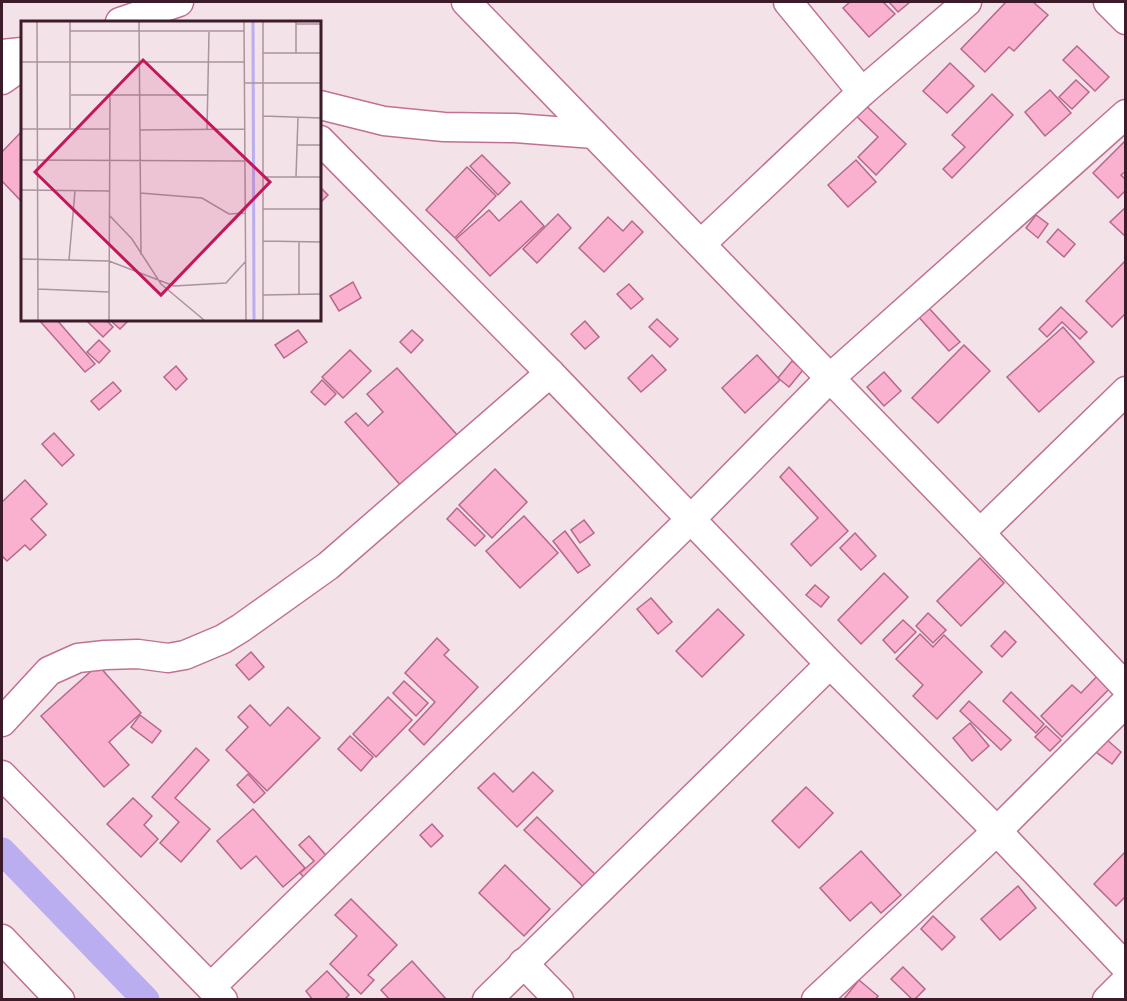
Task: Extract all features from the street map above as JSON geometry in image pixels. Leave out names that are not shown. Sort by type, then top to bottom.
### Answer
[{"type":"street","points":[[123,21],[179,2]]},
{"type":"street","points":[[466,2],[980,532],[1125,687]]},
{"type":"street","points":[[788,2],[862,92]]},
{"type":"street","points":[[701,244],[862,92],[967,2]]},
{"type":"street","points":[[1108,2],[1125,20]]},
{"type":"street","points":[[2,54],[21,52]]},
{"type":"street","points":[[2,80],[21,67]]},
{"type":"street","points":[[321,105],[384,121],[444,127],[515,128],[594,134]]},
{"type":"street","points":[[2,775],[217,993],[830,378],[1125,114]]},
{"type":"street","points":[[321,141],[550,373],[830,664],[997,831],[1125,967]]},
{"type":"street","points":[[2,722],[49,671],[78,658],[138,654],[168,658],[185,655],[223,639],[241,628],[328,566],[550,373]]},
{"type":"street","points":[[980,532],[1125,391]]},
{"type":"street","points":[[487,999],[830,664]]},
{"type":"street","points":[[816,999],[997,831],[1125,702]]},
{"type":"street","points":[[2,939],[56,998]]},
{"type":"street","points":[[523,963],[559,999]]},
{"type":"street","points":[[1107,999],[1125,981]]},
{"type":"building","points":[[850,2],[883,2],[895,14],[869,37],[843,8]]},
{"type":"building","points":[[889,2],[910,2],[898,12]]},
{"type":"building","points":[[1006,2],[1033,2],[1048,15],[1014,51],[1009,47],[985,72],[961,49]]},
{"type":"building","points":[[1077,46],[1109,77],[1095,91],[1063,60]]},
{"type":"building","points":[[950,63],[974,86],[947,113],[923,91]]},
{"type":"building","points":[[1076,80],[1089,92],[1072,109],[1059,97]]},
{"type":"building","points":[[1050,90],[1071,113],[1045,136],[1025,112]]},
{"type":"building","points":[[992,94],[1013,115],[952,178],[943,169],[965,147],[952,135]]},
{"type":"building","points":[[858,98],[906,144],[876,175],[858,157],[878,137],[848,108]]},
{"type":"building","points":[[21,132],[21,201],[2,181],[2,152]]},
{"type":"building","points":[[1126,140],[1126,171],[1121,175],[1126,180],[1126,190],[1118,198],[1093,173]]},
{"type":"building","points":[[482,155],[510,183],[498,195],[470,166]]},
{"type":"building","points":[[856,160],[876,182],[848,207],[828,185]]},
{"type":"building","points":[[467,167],[496,196],[455,238],[426,210]]},
{"type":"building","points":[[321,188],[328,195],[321,202]]},
{"type":"building","points":[[521,201],[544,226],[490,276],[456,239],[489,210],[499,221]]},
{"type":"building","points":[[1126,207],[1126,237],[1110,222]]},
{"type":"building","points":[[558,214],[571,228],[537,263],[523,249]]},
{"type":"building","points":[[1036,215],[1048,224],[1038,238],[1026,228]]},
{"type":"building","points":[[608,217],[623,231],[632,221],[643,232],[604,272],[579,248]]},
{"type":"building","points":[[1058,229],[1075,244],[1064,257],[1047,242]]},
{"type":"building","points":[[1126,260],[1126,313],[1112,327],[1086,301]]},
{"type":"building","points":[[353,282],[361,298],[339,311],[330,296]]},
{"type":"building","points":[[629,284],[643,299],[631,309],[617,294]]},
{"type":"building","points":[[927,306],[960,342],[949,351],[917,315]]},
{"type":"building","points":[[1061,307],[1087,332],[1080,339],[1062,322],[1047,337],[1039,329]]},
{"type":"building","points":[[657,319],[678,339],[670,347],[649,327]]},
{"type":"building","points":[[40,321],[58,321],[95,364],[85,372]]},
{"type":"building","points":[[87,321],[107,321],[113,327],[103,337]]},
{"type":"building","points":[[111,321],[128,321],[120,329]]},
{"type":"building","points":[[585,321],[599,337],[585,349],[571,334]]},
{"type":"building","points":[[1063,327],[1094,362],[1039,412],[1007,377]]},
{"type":"building","points":[[298,330],[307,342],[284,358],[275,345]]},
{"type":"building","points":[[412,330],[423,340],[411,353],[400,342]]},
{"type":"building","points":[[99,340],[110,351],[99,363],[87,352]]},
{"type":"building","points":[[964,345],[990,371],[938,423],[912,398]]},
{"type":"building","points":[[350,350],[371,371],[343,398],[322,377]]},
{"type":"building","points":[[652,355],[666,370],[641,392],[628,378]]},
{"type":"building","points":[[757,355],[780,380],[745,413],[722,388]]},
{"type":"building","points":[[792,361],[803,370],[789,387],[778,378]]},
{"type":"building","points":[[176,366],[187,379],[176,390],[164,377]]},
{"type":"building","points":[[397,368],[459,437],[402,487],[345,422],[356,413],[368,426],[383,412],[367,394]]},
{"type":"building","points":[[884,372],[901,391],[884,406],[867,387]]},
{"type":"building","points":[[322,380],[336,394],[325,405],[311,392]]},
{"type":"building","points":[[113,382],[121,391],[99,410],[91,401]]},
{"type":"building","points":[[54,433],[74,455],[62,466],[42,444]]},
{"type":"building","points":[[789,467],[848,531],[811,566],[791,544],[818,518],[780,477]]},
{"type":"building","points":[[495,469],[527,502],[492,538],[459,505]]},
{"type":"building","points":[[25,480],[47,504],[31,519],[46,535],[30,550],[25,545],[7,561],[2,556],[2,502]]},
{"type":"building","points":[[457,508],[485,536],[475,546],[447,519]]},
{"type":"building","points":[[524,516],[558,553],[520,588],[486,551]]},
{"type":"building","points":[[584,520],[594,533],[580,543],[571,530]]},
{"type":"building","points":[[565,531],[590,565],[578,573],[553,541]]},
{"type":"building","points":[[855,533],[876,556],[861,570],[840,548]]},
{"type":"building","points":[[980,558],[1004,583],[961,626],[937,601]]},
{"type":"building","points":[[884,573],[908,597],[861,644],[838,620]]},
{"type":"building","points":[[815,585],[829,597],[821,607],[806,595]]},
{"type":"building","points":[[651,598],[672,622],[658,634],[637,609]]},
{"type":"building","points":[[718,609],[744,635],[702,677],[676,651]]},
{"type":"building","points":[[928,613],[946,630],[933,643],[916,626]]},
{"type":"building","points":[[903,620],[916,632],[895,653],[883,640]]},
{"type":"building","points":[[1005,631],[1016,642],[1002,657],[991,646]]},
{"type":"building","points":[[920,634],[933,647],[944,635],[982,672],[937,719],[913,696],[923,685],[896,659]]},
{"type":"building","points":[[437,638],[449,650],[444,655],[478,687],[424,745],[409,730],[435,702],[405,673]]},
{"type":"building","points":[[251,652],[264,667],[249,680],[236,665]]},
{"type":"building","points":[[98,665],[141,713],[109,742],[129,765],[104,787],[41,716]]},
{"type":"building","points":[[1103,670],[1115,683],[1062,737],[1041,716],[1072,685],[1081,693]]},
{"type":"building","points":[[404,681],[428,703],[416,716],[393,693]]},
{"type":"building","points":[[1011,692],[1044,724],[1036,733],[1003,701]]},
{"type":"building","points":[[388,697],[412,720],[376,757],[353,734]]},
{"type":"building","points":[[969,701],[1011,740],[1001,750],[960,711]]},
{"type":"building","points":[[250,705],[270,726],[288,707],[320,738],[267,791],[226,750],[248,727],[238,717]]},
{"type":"building","points":[[140,715],[161,731],[152,743],[131,727]]},
{"type":"building","points":[[970,723],[989,746],[972,761],[953,738]]},
{"type":"building","points":[[1046,726],[1061,740],[1050,751],[1035,737]]},
{"type":"building","points":[[350,736],[373,757],[361,771],[338,749]]},
{"type":"building","points":[[1106,739],[1121,752],[1112,764],[1096,752]]},
{"type":"building","points":[[196,748],[209,760],[175,798],[210,829],[181,862],[160,843],[179,822],[152,797]]},
{"type":"building","points":[[533,772],[553,791],[517,827],[478,788],[494,773],[513,792]]},
{"type":"building","points":[[248,774],[265,793],[254,803],[237,785]]},
{"type":"building","points":[[806,787],[833,813],[799,848],[772,821]]},
{"type":"building","points":[[133,798],[152,816],[144,825],[158,839],[141,857],[107,824]]},
{"type":"building","points":[[253,809],[305,868],[283,887],[256,856],[241,869],[217,841]]},
{"type":"building","points":[[537,817],[607,886],[595,898],[524,830]]},
{"type":"building","points":[[432,824],[443,836],[431,847],[420,835]]},
{"type":"building","points":[[309,836],[331,861],[308,882],[300,873],[314,861],[299,845]]},
{"type":"building","points":[[861,851],[901,895],[881,913],[871,902],[850,921],[820,888]]},
{"type":"building","points":[[1126,851],[1126,896],[1116,906],[1094,884]]},
{"type":"building","points":[[505,865],[550,909],[524,936],[479,893]]},
{"type":"building","points":[[1018,886],[1036,908],[1000,940],[981,919]]},
{"type":"building","points":[[351,899],[397,945],[368,975],[374,980],[361,994],[330,964],[357,936],[335,915]]},
{"type":"building","points":[[933,916],[955,937],[942,950],[921,929]]},
{"type":"building","points":[[412,961],[447,1000],[390,1000],[381,990]]},
{"type":"building","points":[[903,967],[925,989],[914,1000],[891,979]]},
{"type":"building","points":[[327,971],[349,995],[344,1000],[313,1000],[306,991]]},
{"type":"building","points":[[859,980],[878,996],[875,1000],[843,1000]]},
{"type":"waterway","points":[[2,851],[146,1000]]}]
